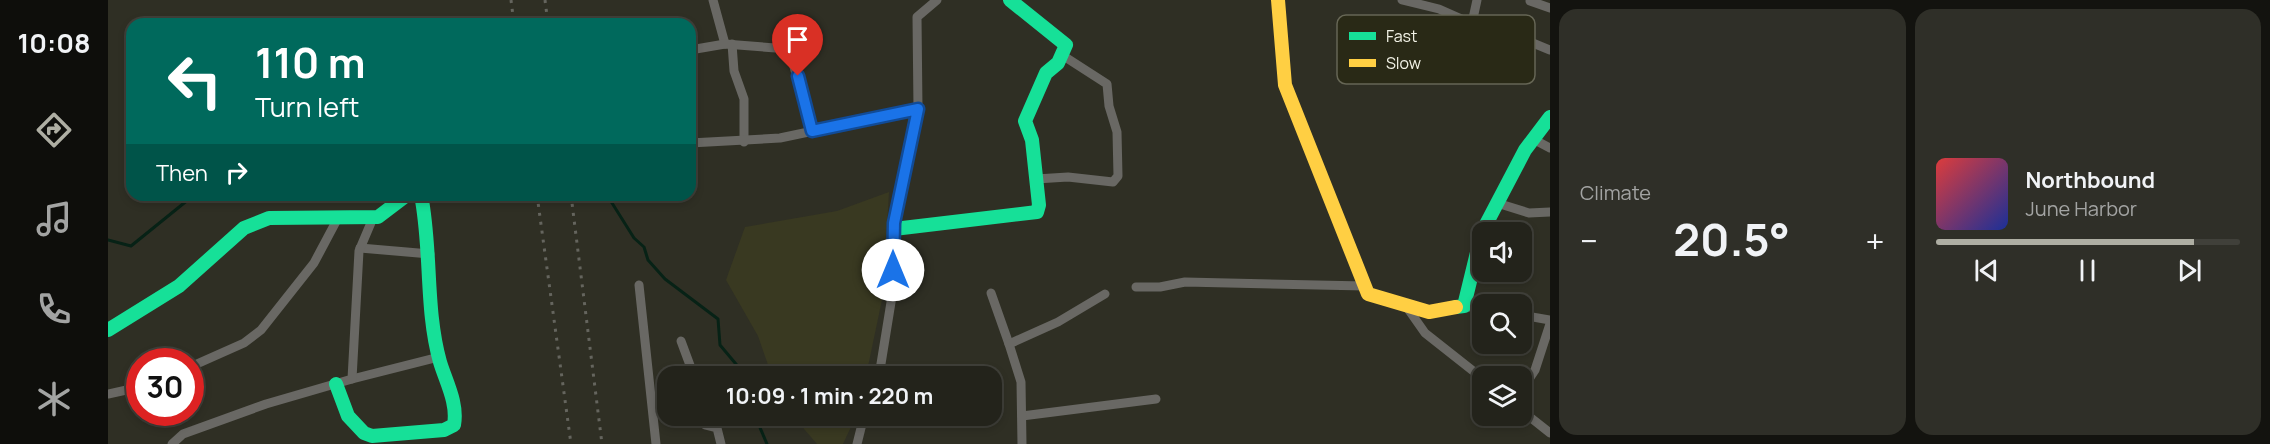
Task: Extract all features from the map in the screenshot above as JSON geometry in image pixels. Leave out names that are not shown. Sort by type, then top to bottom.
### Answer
[{"type":"street","points":[[713,0],[744,99],[744,142]]},
{"type":"street","points":[[881,366],[893,290],[894,229],[918,109],[917,17],[937,0]]},
{"type":"street","points":[[894,229],[1034,214],[1039,205],[1032,141],[1025,121],[1046,73],[1062,55],[1065,44],[1010,0]]},
{"type":"street","points":[[1278,0],[1286,85],[1368,294],[1429,312],[1464,306],[1472,307]]},
{"type":"street","points":[[1402,0],[1440,9],[1454,15]]},
{"type":"street","points":[[1474,15],[1477,0]]},
{"type":"street","points":[[1530,1],[1550,8]]},
{"type":"street","points":[[696,49],[728,44],[789,49],[812,131]]},
{"type":"street","points":[[1535,44],[1550,50]]},
{"type":"street","points":[[1036,179],[1068,177],[1091,182],[1113,182],[1118,177],[1117,132],[1109,106],[1107,84],[1062,55]]},
{"type":"street","points":[[696,143],[744,142],[812,131],[918,109]]},
{"type":"street","points":[[1464,306],[1482,232],[1533,139],[1550,117]]},
{"type":"street","points":[[1533,139],[1550,148]]},
{"type":"street","points":[[108,330],[179,286],[252,223],[269,218],[339,216],[374,218],[381,216],[400,201]]},
{"type":"street","points":[[336,384],[349,419],[363,434],[372,436],[450,429],[456,419],[439,357],[430,254],[422,201]]},
{"type":"street","points":[[1497,203],[1529,213],[1550,212]]},
{"type":"street","points":[[204,362],[244,343],[261,330],[314,263],[339,216]]},
{"type":"street","points":[[352,379],[360,248],[374,218]]},
{"type":"street","points":[[360,248],[430,254]]},
{"type":"street","points":[[1136,287],[1160,287],[1185,282],[1365,286]]},
{"type":"street","points":[[639,285],[656,444]]},
{"type":"street","points":[[992,292],[1021,382],[1022,444]]},
{"type":"street","points":[[1010,344],[1058,322],[1105,294]]},
{"type":"street","points":[[1406,305],[1425,333],[1472,370]]},
{"type":"street","points":[[1532,318],[1550,322],[1532,374]]},
{"type":"street","points":[[681,341],[690,366]]},
{"type":"street","points":[[172,444],[183,434],[266,404],[439,357]]},
{"type":"street","points":[[108,394],[126,390]]},
{"type":"street","points":[[1022,416],[1156,399]]},
{"type":"street","points":[[1532,419],[1550,433]]},
{"type":"street","points":[[711,426],[717,428],[721,444]]},
{"type":"street","points":[[856,444],[861,426]]},
{"type":"shaded area","points":[[889,192],[883,295],[868,366],[768,366],[758,336],[726,280],[745,227],[837,211]]},
{"type":"shaded area","points":[[802,426],[851,426],[843,444],[817,444]]},
{"type":"waterway","points":[[108,240],[131,246],[187,201]]},
{"type":"waterway","points":[[611,201],[634,238],[644,247],[648,260],[665,279],[718,319],[720,345],[738,366]]},
{"type":"waterway","points":[[759,426],[767,444]]},
{"type":"railway","points":[[511,0],[513,18]]},
{"type":"railway","points":[[545,0],[547,18]]},
{"type":"railway","points":[[538,201],[571,444]]},
{"type":"railway","points":[[572,201],[602,444]]},
{"type":"traffic: fast","points":[[894,229],[1037,212],[1039,205],[1032,140],[1025,121],[1046,73],[1058,63],[1066,45],[1010,0]]},
{"type":"traffic: fast","points":[[1456,307],[1464,306],[1482,232],[1525,150],[1550,117]]},
{"type":"traffic: fast","points":[[108,330],[179,286],[244,228],[269,218],[378,217],[399,201]]},
{"type":"traffic: fast","points":[[336,384],[348,416],[364,433],[372,436],[444,430],[454,425],[453,401],[435,342],[422,201]]},
{"type":"traffic: slow","points":[[1278,0],[1285,85],[1368,294],[1429,312],[1456,307]]},
{"type":"route","points":[[798,76],[812,131],[918,109],[894,223],[893,270]]}]
